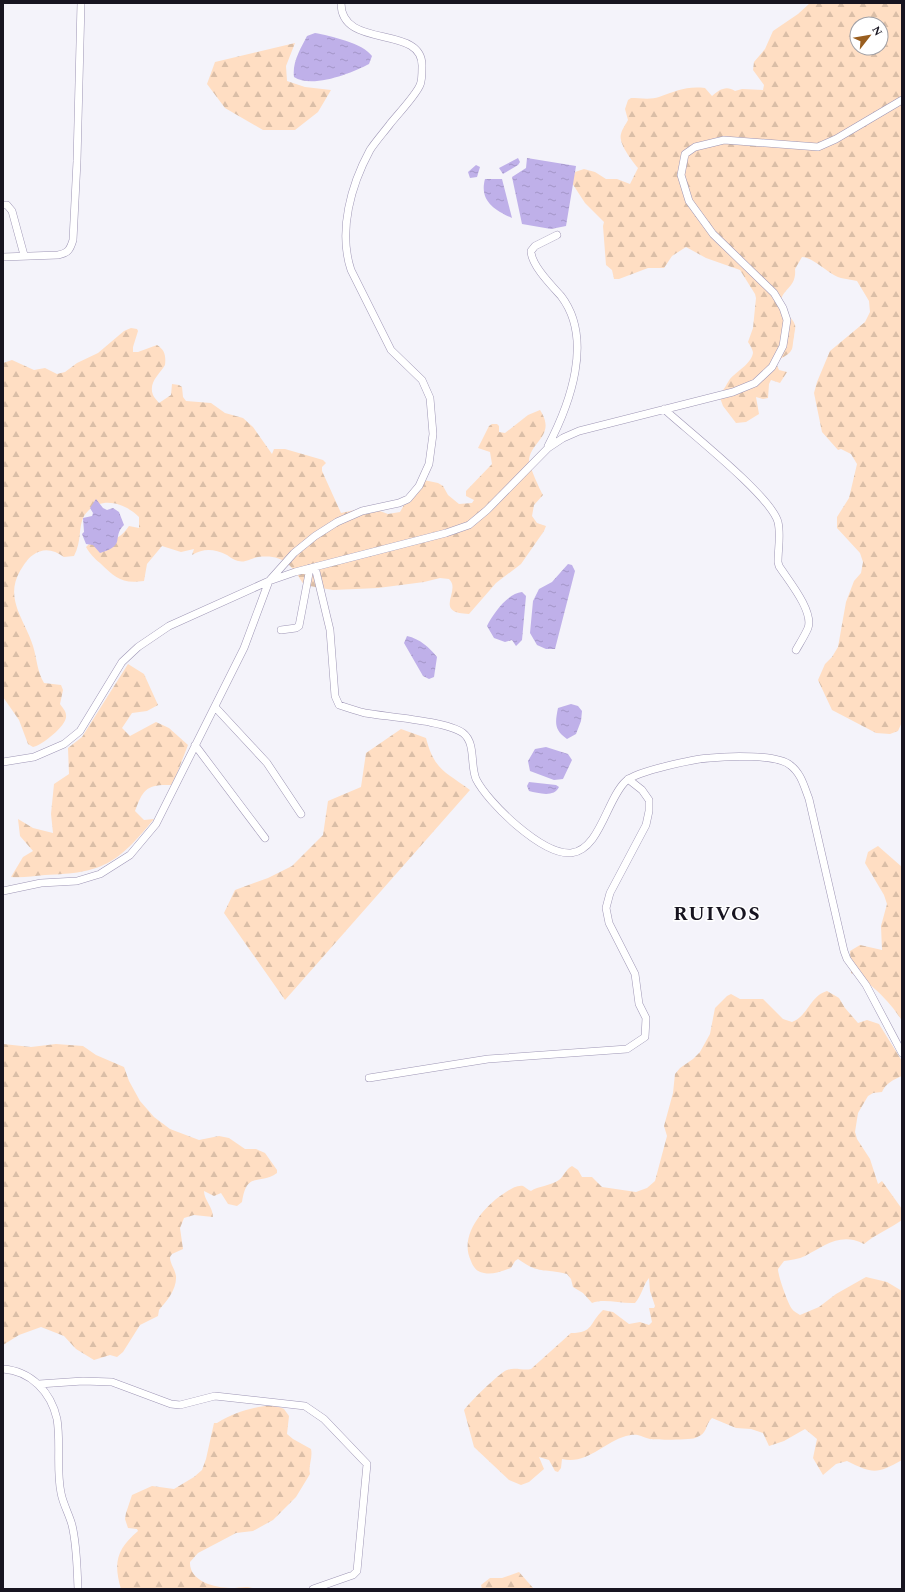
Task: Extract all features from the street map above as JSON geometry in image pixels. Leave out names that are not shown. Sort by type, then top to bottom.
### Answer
[{"type":"street","points":[[3,257],[24,255],[58,255],[66,253],[70,250],[73,240],[77,161],[81,3]]},
{"type":"street","points":[[3,892],[41,883],[77,881],[100,874],[130,855],[156,824],[244,648],[269,581],[294,553],[320,532],[362,511],[399,503],[408,499],[419,486],[429,464],[433,434],[430,398],[422,380],[391,350],[346,257],[346,221],[356,180],[371,150],[420,85],[422,65],[418,52],[408,43],[356,29],[347,23],[341,13],[341,3]]},
{"type":"street","points":[[3,762],[34,757],[64,744],[80,731],[122,662],[138,647],[169,626],[269,581],[312,567],[446,533],[468,525],[487,510],[548,448],[579,431],[733,392],[756,383],[772,367],[783,346],[787,320],[783,308],[774,293],[713,234],[689,201],[681,175],[685,154],[695,147],[724,140],[818,147],[836,139],[902,100]]},
{"type":"street","points":[[3,204],[7,205],[12,211],[24,255]]},
{"type":"street","points":[[548,448],[564,415],[578,360],[578,342],[574,323],[563,300],[533,262],[530,251],[535,246],[557,235]]},
{"type":"street","points":[[664,409],[757,492],[772,510],[778,521],[779,566],[803,603],[809,621],[808,627],[796,650]]},
{"type":"street","points":[[281,630],[296,628],[299,626],[312,567]]},
{"type":"street","points":[[312,567],[330,630],[335,696],[339,705],[364,712],[450,727],[463,734],[470,743],[476,777],[483,790],[503,812],[536,841],[557,852],[572,853],[584,846],[597,833],[620,786],[628,779],[639,774],[710,758],[764,757],[789,764],[800,775],[809,799],[847,959],[866,985],[902,1053]]},
{"type":"street","points":[[215,707],[267,763],[302,814]]},
{"type":"street","points":[[195,745],[265,838]]},
{"type":"street","points":[[369,1078],[488,1059],[627,1049],[636,1045],[645,1037],[646,1018],[639,1004],[635,974],[609,923],[606,908],[610,894],[646,825],[649,811],[649,800],[642,790],[628,779]]},
{"type":"street","points":[[3,1369],[14,1370],[30,1377],[39,1384],[53,1408],[57,1420],[61,1493],[72,1524],[76,1545],[78,1589]]},
{"type":"street","points":[[39,1384],[83,1381],[112,1382],[171,1404],[180,1405],[215,1396],[305,1406],[324,1419],[367,1464],[357,1571],[353,1575],[313,1589]]},
{"type":"green space","points":[[810,3],[902,3],[902,722],[898,731],[890,734],[876,733],[832,710],[818,680],[825,664],[832,657],[838,647],[846,602],[854,581],[861,573],[863,562],[860,553],[837,528],[837,517],[849,498],[857,464],[851,454],[841,449],[838,450],[822,432],[814,393],[830,351],[865,322],[870,312],[869,301],[857,281],[836,276],[812,260],[802,257],[795,269],[794,280],[783,294],[781,302],[782,308],[795,326],[792,349],[776,363],[779,370],[787,372],[780,383],[771,380],[769,384],[768,398],[763,399],[756,397],[759,414],[746,422],[736,423],[723,406],[719,395],[730,379],[749,361],[753,353],[748,342],[753,328],[756,298],[740,270],[706,258],[686,247],[672,256],[664,268],[648,268],[619,279],[614,279],[612,270],[606,265],[604,222],[585,203],[572,183],[575,172],[584,169],[595,172],[606,179],[617,179],[630,184],[638,168],[626,152],[621,134],[628,120],[625,109],[628,100],[631,98],[656,98],[692,88],[705,88],[712,96],[720,90],[726,88],[735,91],[742,89],[763,90],[764,85],[753,70],[754,62],[765,49],[773,31],[798,14]]},
{"type":"green space","points":[[295,43],[286,66],[287,81],[305,87],[331,90],[318,112],[295,130],[263,130],[225,108],[207,84],[215,62]]},
{"type":"green space","points":[[131,328],[137,329],[138,331],[133,352],[138,352],[157,345],[162,349],[164,354],[165,365],[155,378],[152,386],[153,395],[159,403],[171,395],[172,384],[179,385],[182,387],[183,397],[186,401],[211,403],[225,413],[243,418],[253,427],[272,454],[274,449],[285,449],[323,460],[326,463],[322,467],[322,471],[341,513],[369,507],[388,514],[400,512],[419,479],[438,483],[443,486],[448,495],[459,504],[472,503],[474,500],[466,496],[466,491],[492,464],[490,452],[478,448],[489,426],[492,424],[497,424],[499,426],[499,432],[505,433],[528,415],[540,410],[546,426],[541,438],[530,454],[529,461],[543,495],[534,505],[532,516],[537,523],[546,526],[544,531],[521,564],[496,583],[469,614],[458,613],[452,610],[450,601],[452,584],[449,579],[440,578],[424,582],[378,588],[333,590],[304,585],[286,562],[274,557],[258,557],[241,561],[235,560],[222,553],[209,550],[201,551],[192,555],[194,549],[181,552],[162,546],[147,564],[144,581],[124,581],[110,573],[94,558],[86,547],[93,540],[114,539],[121,535],[129,526],[139,528],[139,517],[133,512],[119,505],[104,503],[96,505],[90,509],[82,520],[78,545],[74,556],[64,557],[53,551],[41,551],[26,562],[16,581],[14,591],[15,600],[33,646],[40,674],[44,683],[61,685],[63,690],[60,704],[66,715],[66,719],[63,724],[54,734],[33,747],[28,744],[19,720],[3,697],[3,363],[12,360],[34,370],[45,368],[57,374],[65,372],[77,363],[98,353],[124,331]]},
{"type":"green space","points":[[128,664],[144,674],[158,705],[147,711],[132,713],[122,728],[130,736],[156,722],[169,728],[188,745],[171,785],[156,786],[147,789],[138,804],[135,811],[144,820],[154,819],[119,856],[95,868],[65,874],[11,877],[23,857],[33,851],[20,836],[18,819],[33,828],[53,833],[51,814],[54,784],[69,774],[68,748],[82,737]]},
{"type":"green space","points":[[401,729],[426,738],[429,749],[437,764],[470,790],[285,1000],[224,913],[235,890],[268,878],[292,866],[323,835],[328,801],[361,787],[366,753]]},
{"type":"green space","points":[[878,846],[902,867],[902,1021],[880,993],[858,976],[851,973],[850,951],[860,945],[882,950],[881,926],[887,904],[884,895],[865,863],[868,852]]},
{"type":"green space","points":[[827,991],[839,998],[845,1008],[858,1023],[867,1020],[879,1024],[902,1061],[902,1076],[890,1082],[882,1092],[873,1093],[868,1096],[858,1113],[855,1132],[857,1139],[870,1159],[878,1184],[882,1181],[902,1209],[902,1220],[864,1244],[847,1239],[840,1240],[826,1245],[803,1257],[784,1261],[778,1269],[778,1273],[790,1306],[800,1315],[819,1307],[836,1294],[866,1277],[887,1282],[902,1291],[902,1460],[887,1468],[875,1471],[863,1468],[847,1461],[836,1464],[823,1475],[813,1458],[817,1439],[805,1429],[784,1441],[769,1446],[763,1433],[751,1429],[736,1428],[712,1418],[704,1432],[692,1439],[658,1440],[630,1435],[618,1439],[579,1459],[562,1459],[561,1468],[558,1472],[555,1471],[549,1460],[539,1457],[544,1469],[529,1482],[521,1485],[509,1480],[474,1447],[464,1410],[467,1406],[484,1388],[503,1372],[510,1369],[531,1369],[571,1333],[578,1333],[588,1329],[603,1310],[613,1312],[629,1324],[640,1322],[649,1325],[652,1322],[649,1308],[654,1308],[655,1306],[650,1291],[649,1278],[635,1303],[602,1301],[592,1303],[583,1293],[573,1287],[571,1279],[567,1274],[537,1269],[518,1259],[511,1268],[491,1273],[479,1272],[473,1265],[468,1251],[468,1241],[476,1222],[490,1205],[510,1190],[523,1186],[531,1191],[552,1184],[559,1180],[572,1166],[578,1170],[582,1177],[592,1177],[602,1187],[636,1192],[647,1188],[655,1181],[667,1136],[664,1126],[673,1093],[675,1074],[680,1068],[700,1052],[710,1034],[715,1008],[731,994],[740,999],[763,999],[783,1019],[792,1022],[802,1015],[817,997]]},
{"type":"green space","points":[[3,1044],[31,1047],[56,1044],[83,1046],[96,1055],[124,1067],[129,1081],[140,1101],[154,1117],[170,1129],[199,1140],[219,1136],[229,1138],[245,1149],[256,1149],[265,1153],[277,1170],[277,1173],[271,1177],[251,1182],[244,1192],[242,1202],[237,1206],[228,1204],[221,1193],[214,1196],[204,1191],[205,1197],[212,1210],[213,1217],[194,1215],[184,1218],[180,1228],[183,1249],[172,1254],[170,1257],[176,1276],[175,1286],[168,1299],[159,1310],[158,1316],[140,1325],[123,1352],[117,1357],[110,1355],[94,1360],[76,1349],[64,1336],[41,1327],[19,1335],[3,1345]]},
{"type":"green space","points":[[274,1405],[284,1409],[289,1416],[287,1434],[311,1449],[310,1474],[296,1497],[273,1520],[253,1531],[236,1533],[198,1553],[190,1562],[191,1569],[198,1579],[210,1585],[224,1588],[246,1587],[255,1589],[121,1589],[117,1564],[121,1550],[138,1531],[137,1529],[128,1528],[125,1519],[132,1495],[152,1486],[174,1489],[194,1477],[202,1470],[214,1423],[244,1411]]},
{"type":"green space","points":[[519,1572],[534,1589],[482,1589],[481,1585],[490,1578],[502,1578]]},
{"type":"water","points":[[315,33],[346,41],[368,51],[372,56],[369,64],[353,72],[321,81],[302,80],[294,77],[294,66],[300,50],[307,36]]},
{"type":"water","points":[[518,158],[520,162],[518,165],[503,174],[499,168]]},
{"type":"water","points":[[527,158],[576,166],[566,226],[551,229],[522,224],[512,177],[526,168]]},
{"type":"water","points":[[476,165],[480,167],[477,177],[470,178],[468,172]]},
{"type":"water","points":[[485,179],[502,179],[512,218],[494,208],[486,199],[484,193]]},
{"type":"water","points":[[96,499],[103,508],[107,510],[113,508],[119,512],[124,525],[120,530],[116,544],[108,550],[100,553],[93,545],[86,544],[82,534],[84,532],[83,518],[92,516],[93,513],[90,508]]},
{"type":"water","points":[[568,564],[572,565],[575,571],[555,649],[546,649],[537,645],[530,633],[533,601],[539,589],[552,582]]},
{"type":"water","points":[[522,592],[526,596],[522,640],[516,646],[512,640],[505,642],[494,638],[487,626],[497,610],[506,600],[517,593]]},
{"type":"water","points":[[407,636],[424,644],[437,657],[434,677],[429,679],[423,676],[404,643]]},
{"type":"water","points":[[571,704],[578,706],[582,711],[581,721],[576,734],[567,739],[556,726],[556,718],[558,708]]},
{"type":"water","points":[[546,747],[568,754],[572,760],[563,779],[554,780],[530,771],[528,761],[535,749]]},
{"type":"water","points":[[529,782],[556,785],[559,787],[553,793],[541,794],[529,791],[527,786]]},
{"type":"district","name":"RUIVOS","points":[[717,913]]}]
